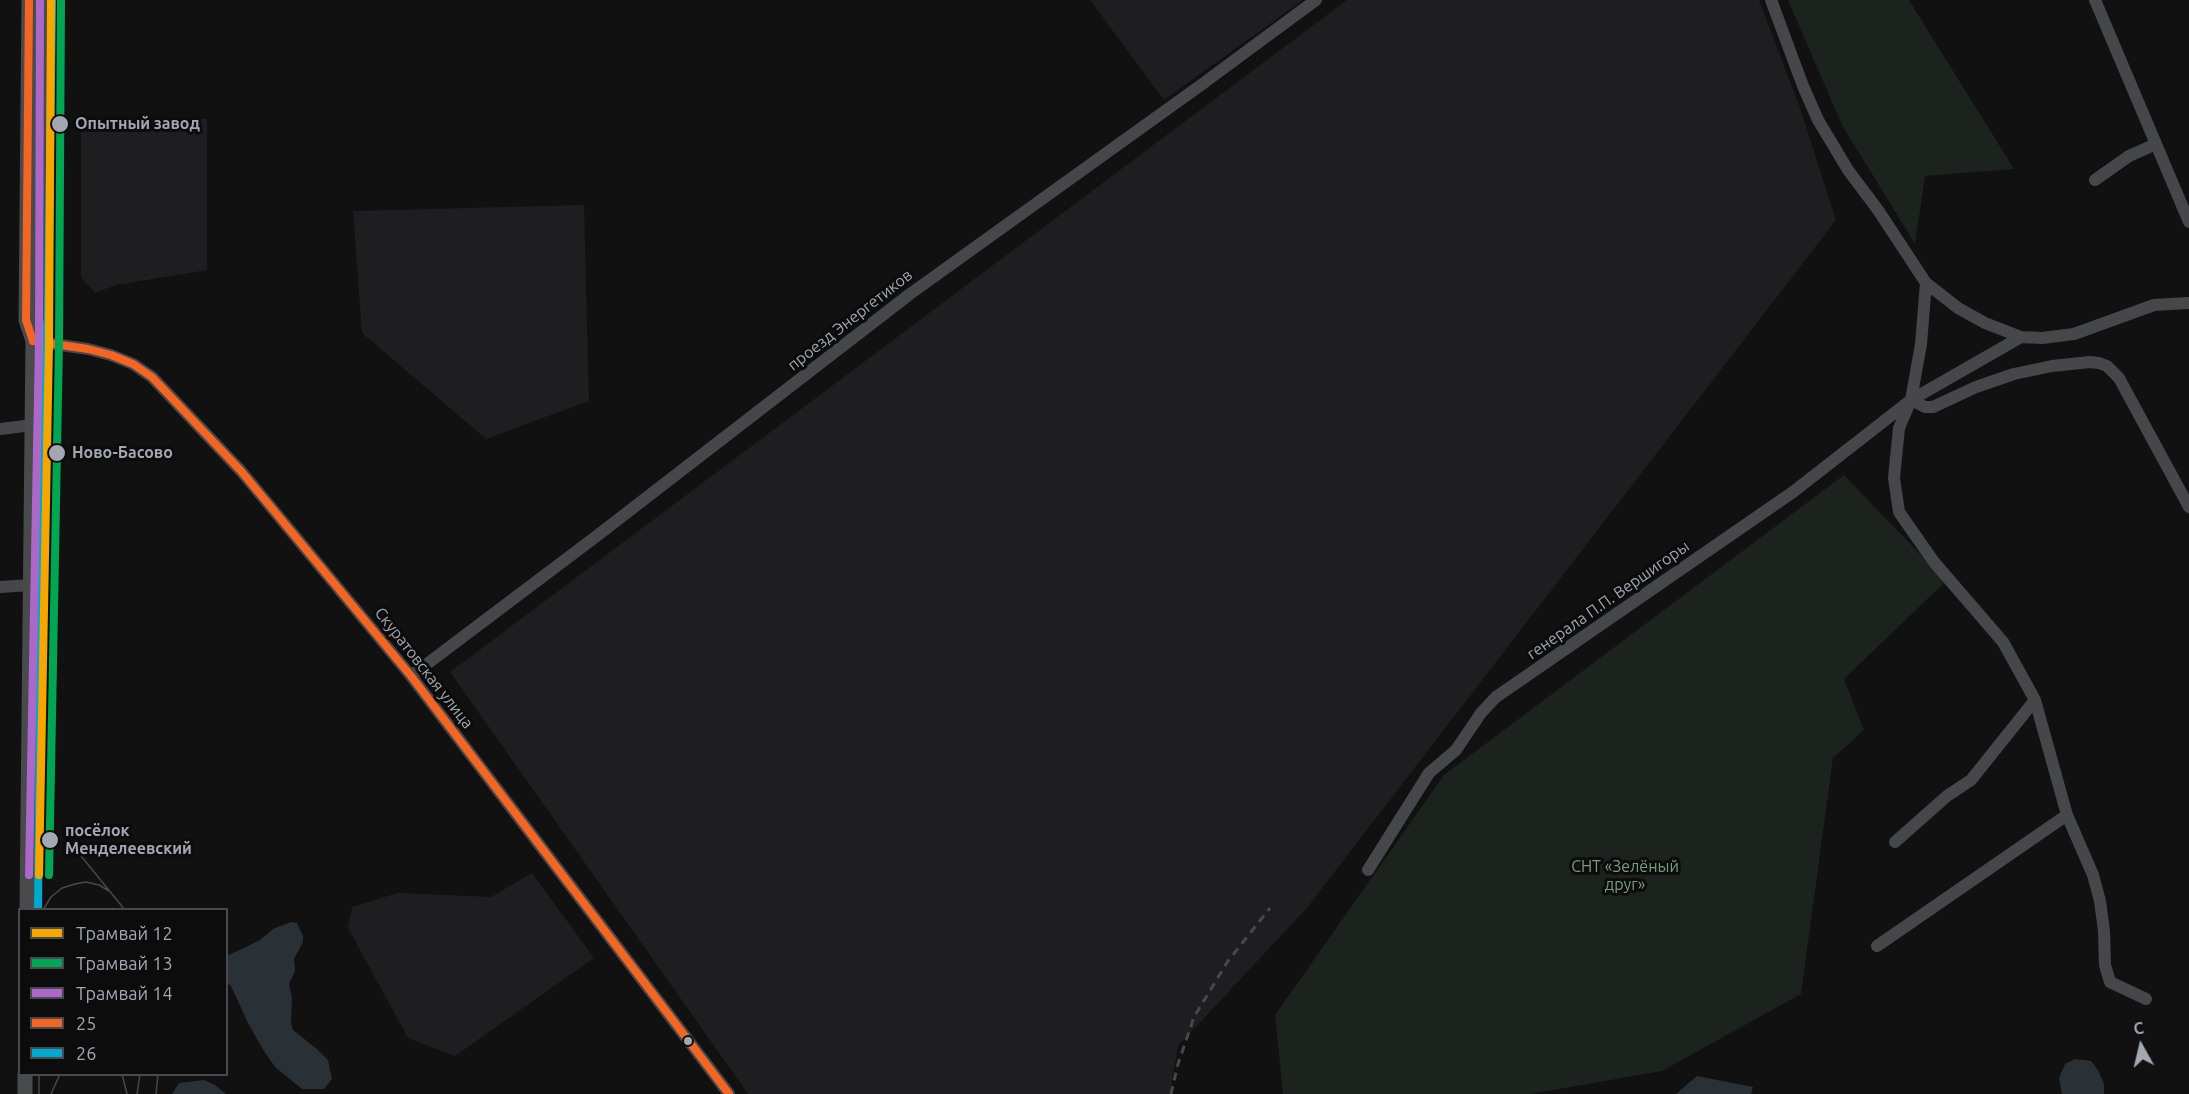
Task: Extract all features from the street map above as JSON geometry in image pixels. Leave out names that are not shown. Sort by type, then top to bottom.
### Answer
[{"type":"main road","points":[[29,0],[34,112]]},
{"type":"main road","points":[[27,908],[33,341],[26,320],[34,112],[42,0]]},
{"type":"main road","points":[[25,1076],[26,1094]]},
{"type":"street","name":"проезд Энергетиков","points":[[411,676],[910,294],[1316,0]]},
{"type":"street","points":[[1771,0],[1818,120],[1848,170],[1878,210],[1926,283],[1958,308],[1986,323],[2021,337],[2042,338],[2074,334],[2154,305],[2189,303]]},
{"type":"street","points":[[2094,0],[2189,222]]},
{"type":"street","points":[[2096,180],[2129,156],[2156,144]]},
{"type":"street","points":[[1926,283],[1921,344],[1911,400],[1899,428],[1894,478],[1899,512],[1934,562],[2003,642],[2036,700],[2067,815],[2092,875],[2100,901],[2104,931],[2104,965],[2110,982],[2146,999]]},
{"type":"street","name":"генерала П.П. Вершигоры","points":[[1368,870],[1429,773],[1456,750],[1481,713],[1496,697],[1793,492],[1911,400],[2021,337]]},
{"type":"street","name":"Скуратовская улица","points":[[33,341],[111,355],[133,364],[152,377],[241,471],[411,676],[729,1094]]},
{"type":"street","points":[[1911,400],[1925,407],[1933,407],[1976,387],[2014,374],[2052,366],[2090,362],[2107,366],[2119,378],[2189,507]]},
{"type":"street","points":[[0,429],[33,425]]},
{"type":"street","points":[[0,587],[31,585]]},
{"type":"street","points":[[1895,842],[1947,796],[1971,780],[2036,700]]},
{"type":"street","points":[[1877,946],[2067,815]]},
{"type":"shaded area","points":[[1090,0],[1303,0],[1164,100]]},
{"type":"shaded area","points":[[1347,0],[1759,0],[1800,108],[1836,220],[1306,909],[1178,1046],[1170,1094],[748,1094],[450,672]]},
{"type":"shaded area","points":[[81,119],[207,119],[207,270],[116,285],[95,293],[81,277]]},
{"type":"shaded area","points":[[584,205],[589,401],[486,439],[362,333],[353,211]]},
{"type":"shaded area","points":[[532,873],[594,958],[455,1056],[408,1038],[348,928],[352,907],[398,893],[491,897]]},
{"type":"shaded area","points":[[291,922],[297,923],[303,936],[303,942],[294,959],[295,971],[289,984],[292,998],[291,1023],[293,1030],[328,1060],[332,1079],[324,1089],[302,1089],[275,1067],[262,1048],[228,984],[228,956],[260,940],[273,929]]},
{"type":"shaded area","points":[[2075,1059],[2091,1061],[2104,1084],[2104,1094],[2062,1094],[2059,1078],[2065,1064]]},
{"type":"shaded area","points":[[1697,1076],[1753,1087],[1751,1094],[1676,1094]]},
{"type":"shaded area","points":[[204,1080],[226,1094],[172,1094],[179,1083]]},
{"type":"green space","points":[[1788,0],[1909,0],[2014,169],[1925,176],[1915,244],[1842,125]]},
{"type":"green space","name":"СНТ «Зелёный друг»","points":[[1844,475],[1946,581],[1844,679],[1864,730],[1833,758],[1801,994],[1662,1071],[1530,1094],[1283,1094],[1275,1015],[1444,775]]},
{"type":"tram line","name":"14","points":[[29,875],[39,343],[40,0]]},
{"type":"tram line","name":"12","points":[[39,875],[49,343],[51,0]]},
{"type":"tram line","name":"13","points":[[49,875],[59,343],[61,0]]},
{"type":"tram line","points":[[68,840],[123,908]]},
{"type":"tram line","points":[[39,875],[39,908]]},
{"type":"tram line","points":[[44,908],[51,897],[62,888],[75,884],[86,882],[99,885],[109,891]]},
{"type":"tram line","points":[[39,1076],[39,1094]]},
{"type":"tram line","points":[[51,1094],[59,1076]]},
{"type":"tram line","points":[[122,1076],[127,1094]]},
{"type":"tram line","points":[[137,1094],[140,1076]]},
{"type":"tram line","points":[[156,1094],[158,1076]]},
{"type":"railway","points":[[1171,1094],[1178,1064],[1194,1017],[1228,961],[1270,908]]},
{"type":"transit line","name":"25","points":[[29,0],[26,320],[33,341]]},
{"type":"transit line","name":"26","points":[[38,908],[43,342],[48,319],[52,0]]},
{"type":"transit line","name":"25","points":[[33,341],[88,349],[133,364],[152,377],[241,471],[411,676],[729,1094]]},
{"type":"place","name":"Опытный завод","points":[[60,124]]},
{"type":"place","name":"Ново-Басово","points":[[57,453]]},
{"type":"place","name":"посёлок Менделеевский","points":[[50,840]]}]
